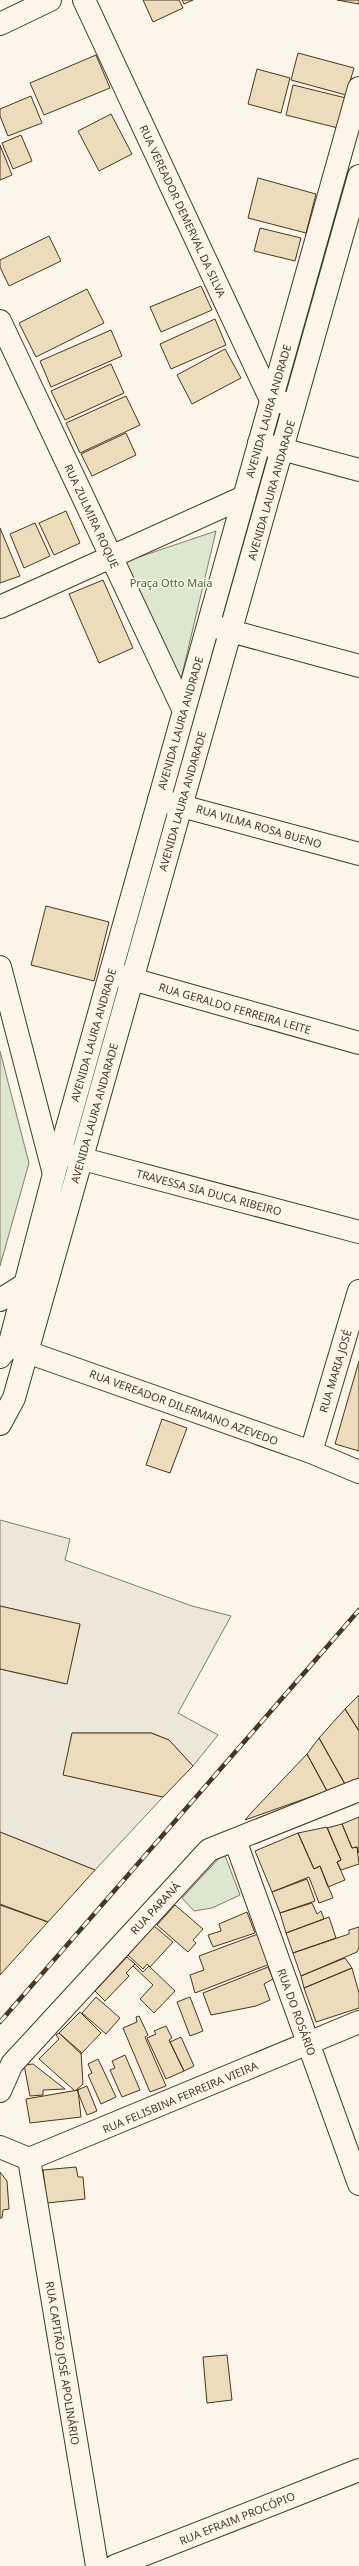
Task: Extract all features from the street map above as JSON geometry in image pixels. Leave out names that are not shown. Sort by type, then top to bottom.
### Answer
[{"type":"street","points":[[0,24],[50,0]]},
{"type":"street","name":"RUA VEREADOR DEMERVAL DA SILVA","points":[[84,0],[271,400]]},
{"type":"street","name":"AVENIDA LAURA ANDRADE","points":[[12,1352],[24,1285],[54,1174],[359,88]]},
{"type":"street","name":"AVENIDA LAURA ANDARADE","points":[[0,1424],[14,1398],[12,1352],[82,1158],[359,176]]},
{"type":"street","name":"RUA ZULMIRA ROQUE","points":[[0,321],[184,711]]},
{"type":"street","points":[[271,400],[294,405]]},
{"type":"street","points":[[259,443],[359,470]]},
{"type":"street","points":[[0,607],[244,497]]},
{"type":"street","points":[[208,625],[231,629],[359,666]]},
{"type":"street","name":"RUA VILMA ROSA BUENO","points":[[159,800],[182,804],[359,854]]},
{"type":"street","points":[[0,967],[54,1174]]},
{"type":"street","name":"RUA GERALDO FERREIRA LEITE","points":[[110,974],[359,1043]]},
{"type":"street","name":"TRAVESSA SIA DUCA RIBEIRO","points":[[60,1153],[359,1232]]},
{"type":"street","points":[[0,1300],[24,1285]]},
{"type":"street","name":"RUA MARIA JOSÉ","points":[[311,1452],[359,1291]]},
{"type":"street","name":"RUA VEREADOR DILERMANO AZEVEDO","points":[[12,1352],[311,1452],[359,1472]]},
{"type":"street","name":"RUA PARANÁ","points":[[0,2091],[12,2064],[209,1850],[359,1790]]},
{"type":"street","name":"RUA DO ROSÁRIO","points":[[235,1840],[359,2184]]},
{"type":"street","name":"RUA FELISBINA FERREIRA VIEIRA","points":[[29,2159],[359,2022]]},
{"type":"street","points":[[0,2147],[29,2159]]},
{"type":"street","name":"RUA CAPITÃO JOSÉ APOLINÁRIO","points":[[29,2159],[97,2566]]},
{"type":"street","name":"RUA EFRAIM PROCÓPIO","points":[[115,2566],[359,2470]]},
{"type":"green space","name":"Praça Otto Maia","points":[[216,531],[181,679],[124,562]]},
{"type":"green space","points":[[0,1051],[29,1163],[0,1266]]},
{"type":"green space","points":[[224,1853],[240,1895],[212,1908],[194,1911],[182,1898]]},
{"type":"shaded area","points":[[0,1520],[70,1539],[65,1560],[192,1606],[231,1616],[178,1713],[218,1735],[193,1766],[169,1740],[152,1733],[72,1733],[64,1775],[163,1797],[95,1870],[0,1832],[0,1669],[66,1684],[80,1625],[0,1606]]},
{"type":"building","points":[[143,0],[179,0],[183,8],[153,22]]},
{"type":"building","points":[[182,0],[193,0],[184,4]]},
{"type":"building","points":[[337,0],[359,0],[359,4]]},
{"type":"building","points":[[298,53],[354,68],[346,95],[291,80]]},
{"type":"building","points":[[96,55],[110,88],[44,115],[30,83]]},
{"type":"building","points":[[257,69],[290,78],[281,113],[248,104]]},
{"type":"building","points":[[293,85],[346,98],[338,128],[286,115]]},
{"type":"building","points":[[31,96],[42,123],[8,136],[0,116],[0,109]]},
{"type":"building","points":[[111,114],[132,154],[99,171],[78,131]]},
{"type":"building","points":[[21,135],[32,161],[13,169],[2,143]]},
{"type":"building","points":[[0,145],[12,175],[0,180]]},
{"type":"building","points":[[258,178],[316,194],[306,233],[248,218]]},
{"type":"building","points":[[260,228],[301,238],[295,261],[254,251]]},
{"type":"building","points":[[49,236],[61,261],[9,286],[0,267],[0,260]]},
{"type":"building","points":[[201,286],[212,310],[161,332],[150,307]]},
{"type":"building","points":[[87,289],[104,323],[36,357],[19,323]]},
{"type":"building","points":[[215,319],[226,345],[171,369],[160,344]]},
{"type":"building","points":[[111,330],[122,356],[51,387],[40,361]]},
{"type":"building","points":[[225,349],[241,378],[192,404],[177,375]]},
{"type":"building","points":[[111,364],[124,393],[65,420],[51,391]]},
{"type":"building","points":[[126,396],[140,425],[80,453],[66,423]]},
{"type":"building","points":[[126,433],[136,455],[92,476],[81,454]]},
{"type":"building","points":[[66,511],[80,543],[54,555],[39,523]]},
{"type":"building","points":[[35,523],[50,556],[24,568],[10,534]]},
{"type":"building","points":[[0,528],[20,576],[0,583]]},
{"type":"building","points":[[103,580],[133,648],[99,663],[69,594]]},
{"type":"building","points":[[46,906],[109,922],[94,981],[31,965]]},
{"type":"building","points":[[359,1361],[359,1451],[335,1444]]},
{"type":"building","points":[[162,1419],[187,1428],[170,1473],[146,1465]]},
{"type":"building","points":[[0,1606],[80,1624],[67,1684],[0,1669]]},
{"type":"building","points":[[359,1695],[359,1731],[345,1709]]},
{"type":"building","points":[[345,1709],[359,1731],[359,1778],[345,1784],[319,1738]]},
{"type":"building","points":[[72,1733],[151,1733],[169,1740],[193,1766],[163,1797],[63,1775]]},
{"type":"building","points":[[319,1738],[345,1784],[327,1791],[307,1754]]},
{"type":"building","points":[[307,1754],[327,1791],[245,1820],[251,1813]]},
{"type":"building","points":[[359,1817],[359,1853],[357,1847],[352,1848],[342,1824]]},
{"type":"building","points":[[342,1824],[352,1848],[357,1847],[359,1864],[341,1870],[337,1862],[341,1860],[327,1828]]},
{"type":"building","points":[[327,1827],[341,1860],[337,1862],[345,1880],[328,1887],[320,1866],[314,1869],[298,1833]]},
{"type":"building","points":[[0,1832],[95,1870],[48,1922],[0,1904]]},
{"type":"building","points":[[298,1833],[314,1869],[320,1866],[333,1898],[319,1903],[309,1877],[272,1892],[255,1851]]},
{"type":"building","points":[[307,1879],[315,1901],[280,1913],[272,1892]]},
{"type":"building","points":[[312,1903],[317,1914],[321,1911],[324,1919],[286,1933],[280,1913]]},
{"type":"building","points":[[0,1905],[48,1922],[0,1975]]},
{"type":"building","points":[[175,1905],[203,1929],[193,1940],[196,1943],[188,1952],[157,1925]]},
{"type":"building","points":[[247,1912],[255,1933],[213,1947],[208,1935],[221,1931],[219,1924]]},
{"type":"building","points":[[329,1917],[336,1938],[293,1953],[286,1933]]},
{"type":"building","points":[[154,1926],[173,1942],[150,1967],[147,1964],[143,1969],[128,1955]]},
{"type":"building","points":[[359,1927],[359,1948],[357,1952],[301,1976],[293,1953],[349,1934],[349,1930]]},
{"type":"building","points":[[258,1934],[270,1964],[195,1993],[190,1975],[204,1970],[199,1956]]},
{"type":"building","points":[[127,1957],[135,1964],[126,1973],[129,1976],[105,2001],[95,1991]]},
{"type":"building","points":[[345,1958],[352,1968],[304,1988],[301,1976]]},
{"type":"building","points":[[135,1964],[143,1972],[149,1966],[175,1991],[154,2013],[140,1999],[153,1985],[133,1966]]},
{"type":"building","points":[[268,1967],[273,1979],[264,1984],[270,2000],[256,2006],[211,2015],[203,1993]]},
{"type":"building","points":[[352,1968],[359,1993],[359,2008],[316,2022],[304,1988]]},
{"type":"building","points":[[96,1997],[120,2018],[106,2034],[82,2013]]},
{"type":"building","points":[[190,1997],[203,2031],[190,2036],[177,2002]]},
{"type":"building","points":[[80,2012],[101,2033],[81,2054],[59,2033]]},
{"type":"building","points":[[139,2016],[148,2035],[145,2037],[166,2086],[150,2092],[123,2028],[137,2022],[136,2017]]},
{"type":"building","points":[[166,2026],[172,2038],[169,2040],[184,2071],[166,2079],[147,2038],[156,2034],[154,2031]]},
{"type":"building","points":[[59,2033],[81,2052],[83,2084],[75,2091],[39,2059],[59,2039],[56,2035]]},
{"type":"building","points":[[181,2037],[194,2066],[184,2071],[170,2042]]},
{"type":"building","points":[[125,2055],[140,2090],[122,2097],[110,2070],[115,2068],[112,2061]]},
{"type":"building","points":[[98,2059],[116,2097],[101,2104],[88,2075],[92,2073],[88,2064]]},
{"type":"building","points":[[33,2064],[65,2089],[43,2090],[43,2095],[30,2096],[24,2065]]},
{"type":"building","points":[[87,2086],[97,2111],[87,2115],[77,2090]]},
{"type":"building","points":[[78,2090],[81,2117],[30,2123],[26,2099]]},
{"type":"building","points":[[76,2167],[78,2177],[83,2177],[85,2199],[47,2203],[43,2170]]},
{"type":"building","points":[[0,2172],[7,2181],[9,2209],[3,2210],[2,2218],[0,2218]]},
{"type":"building","points":[[227,2355],[232,2400],[207,2403],[203,2357]]},
{"type":"railway","points":[[0,2022],[359,1610]]}]
